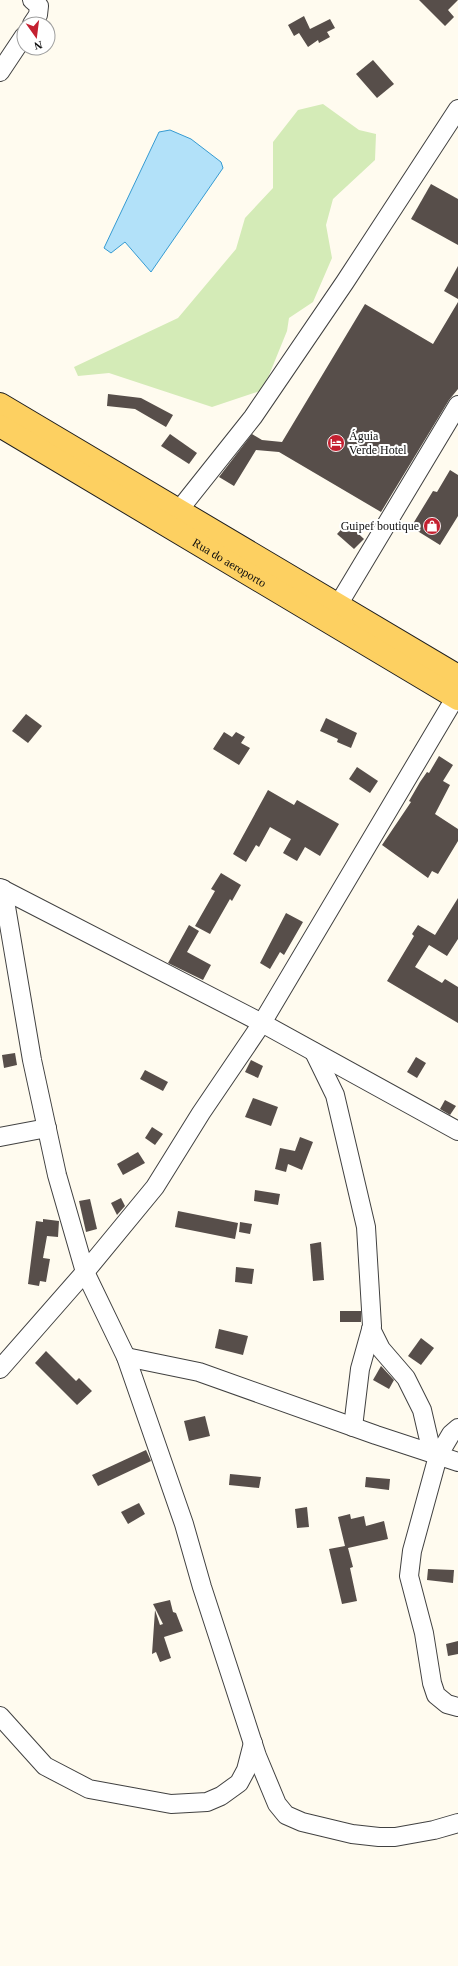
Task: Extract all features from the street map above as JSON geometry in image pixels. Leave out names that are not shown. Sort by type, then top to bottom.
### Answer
[{"type":"main road","name":"Rua do aeroporto","points":[[0,404],[458,676]]},
{"type":"main road","name":"Rua do aeroporto","points":[[0,426],[457,697]]},
{"type":"street","points":[[32,0],[39,6],[37,16]]},
{"type":"street","points":[[0,72],[16,48]]},
{"type":"street","points":[[179,510],[253,417],[345,282],[458,109]]},
{"type":"street","points":[[338,605],[458,405]]},
{"type":"street","points":[[0,1369],[85,1272],[155,1187],[200,1113],[262,1023],[457,697]]},
{"type":"street","points":[[2,888],[262,1023],[458,1131]]},
{"type":"street","points":[[2,888],[32,1060],[57,1175],[85,1272],[126,1357],[184,1524],[202,1587],[253,1743],[277,1804],[286,1815],[302,1822],[352,1834],[379,1837],[395,1837],[434,1830],[458,1823]]},
{"type":"street","points":[[314,1052],[335,1096],[366,1227],[371,1329],[360,1369],[353,1427]]},
{"type":"street","points":[[0,1137],[47,1128]]},
{"type":"street","points":[[371,1329],[381,1349],[406,1378],[422,1410],[435,1454]]},
{"type":"street","points":[[126,1357],[199,1372],[353,1427],[458,1462]]},
{"type":"street","points":[[458,1428],[451,1434],[435,1454],[412,1551],[409,1576],[424,1633],[432,1683],[436,1695],[447,1704],[458,1707]]},
{"type":"street","points":[[0,1716],[45,1766],[88,1789],[171,1804],[207,1802],[221,1796],[239,1783],[246,1770],[253,1743]]},
{"type":"green space","points":[[323,104],[359,130],[376,134],[375,160],[333,199],[326,225],[332,258],[313,302],[289,318],[287,331],[263,390],[212,407],[109,373],[78,376],[74,367],[178,318],[236,249],[245,218],[273,188],[273,142],[298,110]]},
{"type":"water","points":[[170,130],[191,139],[221,162],[223,168],[151,272],[125,242],[111,253],[104,248],[159,132]]},
{"type":"building","points":[[419,0],[458,0],[448,10],[454,17],[445,26]]},
{"type":"building","points":[[304,16],[310,29],[330,19],[335,28],[327,32],[330,37],[319,43],[318,40],[308,47],[299,33],[294,36],[288,25]]},
{"type":"building","points":[[373,60],[394,84],[377,98],[356,74]]},
{"type":"building","points":[[431,184],[458,199],[458,245],[411,219]]},
{"type":"building","points":[[458,266],[458,299],[444,291]]},
{"type":"building","points":[[458,302],[458,389],[449,400],[381,512],[279,452],[256,450],[234,486],[219,477],[252,434],[262,440],[282,442],[365,304],[433,344]]},
{"type":"building","points":[[108,394],[141,398],[173,415],[166,427],[135,409],[107,406]]},
{"type":"building","points":[[170,434],[197,453],[189,464],[161,446]]},
{"type":"building","points":[[450,470],[458,475],[458,516],[440,545],[411,527],[433,491],[437,492]]},
{"type":"building","points":[[347,523],[364,539],[354,549],[337,534]]},
{"type":"building","points":[[26,714],[42,726],[28,743],[12,731]]},
{"type":"building","points":[[326,718],[357,733],[351,748],[337,742],[338,739],[320,731]]},
{"type":"building","points":[[224,732],[232,737],[236,732],[245,737],[241,743],[250,748],[239,765],[213,749]]},
{"type":"building","points":[[439,756],[453,765],[443,781],[450,785],[435,814],[458,829],[458,841],[438,874],[432,871],[428,878],[382,845],[411,802],[409,801],[420,782],[427,772],[429,773]]},
{"type":"building","points":[[357,767],[378,781],[370,793],[349,779]]},
{"type":"building","points":[[268,790],[294,805],[297,800],[339,824],[320,856],[305,847],[297,861],[283,853],[291,839],[270,827],[259,847],[256,845],[246,862],[233,854]]},
{"type":"building","points":[[221,873],[241,885],[232,901],[230,899],[210,934],[195,926],[215,891],[211,889]]},
{"type":"building","points":[[458,898],[458,939],[447,956],[429,945],[415,967],[442,983],[445,979],[458,987],[458,1023],[387,981],[414,936],[412,934],[418,925],[435,935]]},
{"type":"building","points":[[286,913],[303,922],[284,955],[280,952],[270,969],[260,963]]},
{"type":"building","points":[[189,925],[199,931],[187,952],[211,965],[203,980],[168,963]]},
{"type":"building","points":[[15,1053],[17,1065],[4,1068],[2,1055]]},
{"type":"building","points":[[416,1057],[426,1063],[417,1078],[407,1072]]},
{"type":"building","points":[[251,1060],[263,1066],[258,1078],[245,1072]]},
{"type":"building","points":[[145,1070],[168,1082],[163,1091],[140,1079]]},
{"type":"building","points":[[253,1098],[278,1107],[271,1126],[245,1117]]},
{"type":"building","points":[[445,1100],[456,1106],[450,1115],[440,1109]]},
{"type":"building","points":[[152,1127],[163,1134],[155,1145],[145,1138]]},
{"type":"building","points":[[300,1137],[313,1142],[302,1170],[288,1164],[286,1172],[275,1169],[280,1148],[295,1151]]},
{"type":"building","points":[[138,1152],[145,1163],[123,1175],[117,1164]]},
{"type":"building","points":[[255,1190],[280,1194],[278,1205],[254,1201]]},
{"type":"building","points":[[121,1198],[125,1206],[117,1215],[111,1203]]},
{"type":"building","points":[[90,1199],[97,1229],[86,1232],[79,1201]]},
{"type":"building","points":[[178,1211],[238,1223],[235,1239],[175,1227]]},
{"type":"building","points":[[43,1219],[59,1221],[58,1237],[47,1236],[43,1258],[50,1259],[46,1282],[40,1281],[39,1286],[28,1284],[36,1221],[43,1222]]},
{"type":"building","points":[[240,1222],[252,1224],[250,1234],[239,1232]]},
{"type":"building","points":[[321,1242],[324,1280],[313,1281],[310,1244]]},
{"type":"building","points":[[236,1267],[254,1269],[252,1284],[235,1282]]},
{"type":"building","points":[[340,1311],[361,1311],[361,1322],[340,1322]]},
{"type":"building","points":[[219,1329],[248,1336],[243,1355],[215,1348]]},
{"type":"building","points":[[421,1338],[434,1348],[421,1365],[408,1356]]},
{"type":"building","points":[[46,1351],[76,1381],[79,1378],[92,1391],[77,1405],[35,1363]]},
{"type":"building","points":[[381,1366],[394,1380],[389,1389],[373,1380]]},
{"type":"building","points":[[205,1416],[210,1436],[189,1441],[184,1421]]},
{"type":"building","points":[[146,1450],[151,1461],[98,1486],[92,1475]]},
{"type":"building","points":[[230,1474],[261,1477],[259,1488],[229,1485]]},
{"type":"building","points":[[366,1477],[390,1479],[389,1490],[365,1487]]},
{"type":"building","points":[[139,1503],[145,1514],[128,1524],[121,1512]]},
{"type":"building","points":[[307,1507],[309,1527],[297,1528],[295,1509]]},
{"type":"building","points":[[350,1514],[351,1519],[364,1516],[366,1526],[384,1521],[388,1539],[348,1548],[353,1567],[350,1568],[357,1601],[342,1604],[329,1549],[345,1546],[338,1517]]},
{"type":"building","points":[[428,1569],[454,1570],[453,1583],[427,1580]]},
{"type":"building","points":[[170,1600],[173,1612],[176,1613],[183,1631],[164,1637],[171,1658],[160,1662],[156,1652],[152,1654],[155,1610],[160,1625],[163,1624],[153,1604]]},
{"type":"building","points":[[458,1641],[458,1654],[448,1656],[446,1644]]},
{"type":"place","name":"Águia Verde Hotel","points":[[336,443]]},
{"type":"place","name":"Guipef boutique","points":[[432,526]]}]
